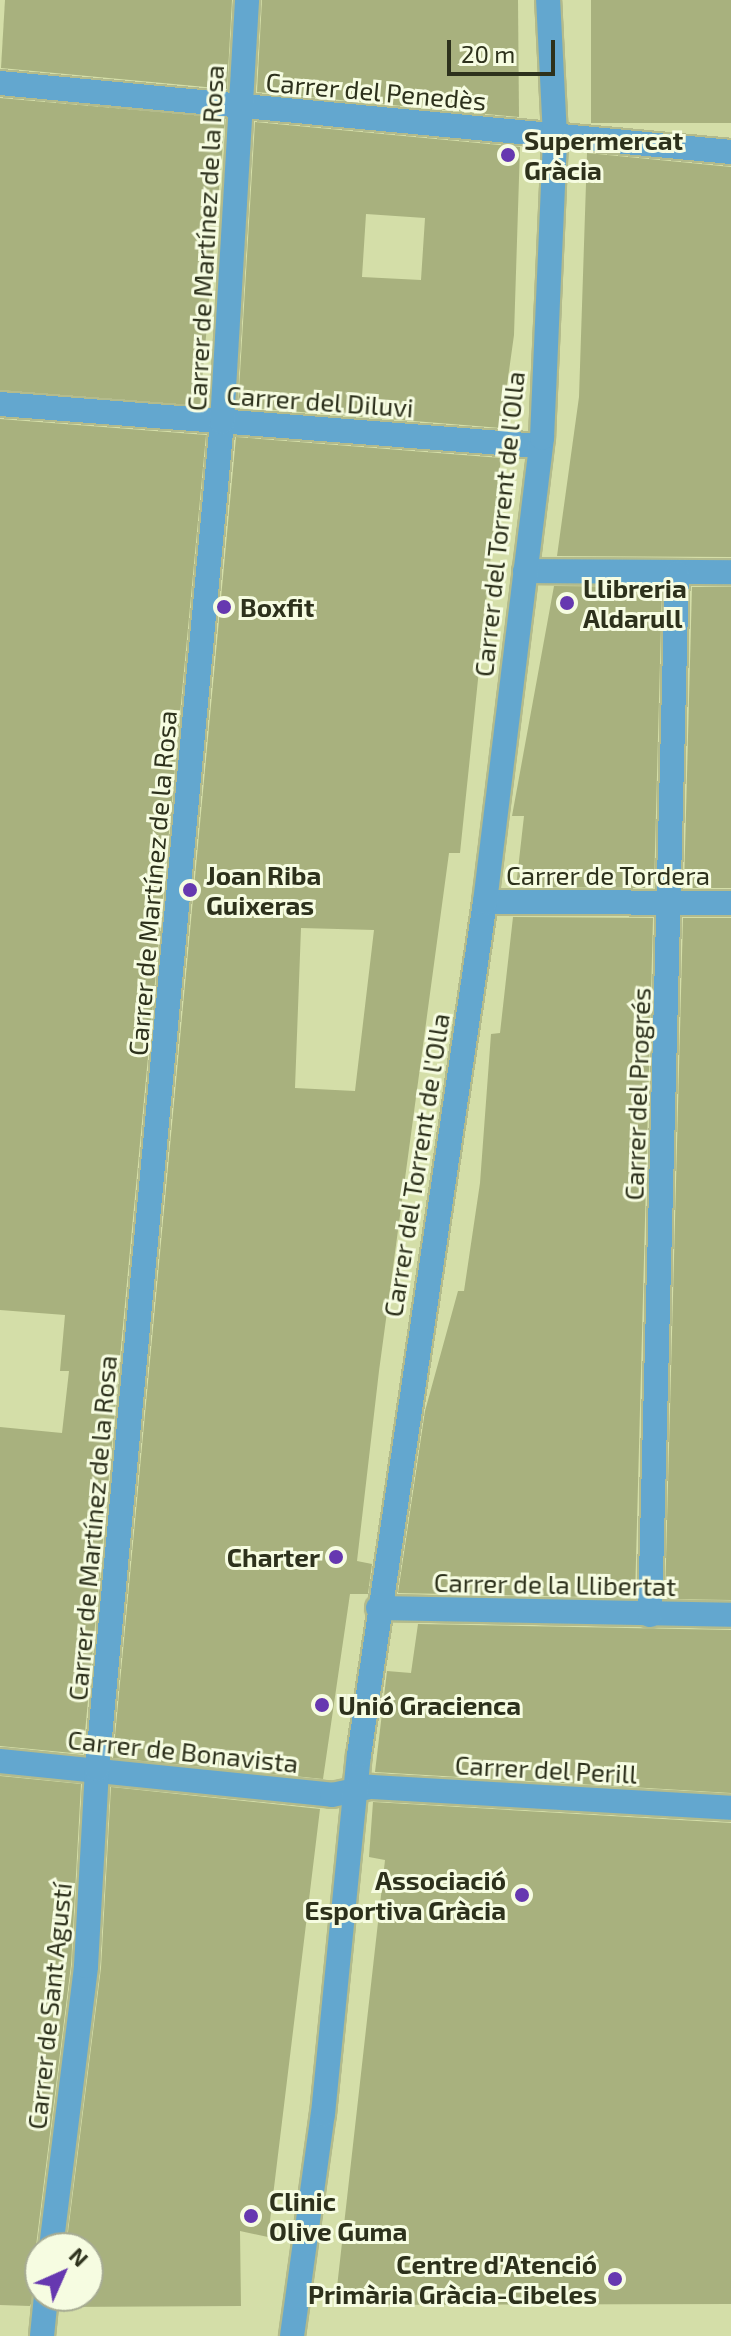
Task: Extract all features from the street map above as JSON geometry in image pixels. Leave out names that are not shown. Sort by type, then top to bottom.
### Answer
[{"type":"street","name":"Carrer de Martínez de la Rosa","points":[[97,1769],[222,422],[238,106],[247,0]]},
{"type":"street","name":"Carrer del Torrent de l'Olla","points":[[292,2336],[359,1789],[357,1767],[378,1608],[485,902],[540,446],[555,136],[548,0]]},
{"type":"street","name":"Carrer del Penedès","points":[[0,83],[731,152]]},
{"type":"street","name":"Carrer del Diluvi","points":[[0,404],[540,446]]},
{"type":"street","points":[[525,571],[731,572]]},
{"type":"street","name":"Carrer del Progrés","points":[[650,1615],[677,573]]},
{"type":"street","name":"Carrer de Tordera","points":[[485,902],[731,903]]},
{"type":"street","name":"Carrer de la Llibertat","points":[[378,1608],[731,1615]]},
{"type":"street","name":"Carrer de Bonavista","points":[[0,1761],[332,1795],[359,1789]]},
{"type":"street","name":"Carrer de Sant Agustí","points":[[53,2232],[86,1966],[97,1769]]},
{"type":"street","name":"Carrer del Perill","points":[[359,1789],[731,1808]]},
{"type":"street","points":[[42,2336],[44,2312]]},
{"type":"building","points":[[5,0],[232,0],[227,89],[1,68]]},
{"type":"building","points":[[262,0],[518,0],[519,117],[257,92]]},
{"type":"building","points":[[591,0],[731,0],[731,123],[591,123]]},
{"type":"building","points":[[0,98],[225,118],[200,408],[0,390]]},
{"type":"building","points":[[255,122],[520,147],[514,335],[501,428],[238,407]],"holes":[[[366,214],[425,218],[421,280],[362,277]]]},
{"type":"building","points":[[587,153],[731,167],[731,557],[557,556],[579,397]]},
{"type":"building","points":[[0,419],[206,435],[83,1754],[0,1746],[0,1427],[62,1433],[69,1371],[60,1371],[65,1315],[0,1310]]},
{"type":"building","points":[[236,437],[501,458],[460,853],[449,853],[379,1371],[357,1561],[372,1564],[368,1594],[350,1594],[323,1779],[113,1758]],"holes":[[[301,928],[374,930],[355,1091],[295,1088]]]},
{"type":"building","points":[[554,586],[662,587],[654,888],[516,887],[524,816],[512,816]]},
{"type":"building","points":[[692,587],[731,587],[731,888],[684,888]]},
{"type":"building","points":[[513,917],[653,918],[635,1598],[398,1593],[425,1411],[458,1291],[464,1291],[480,1183],[491,1034],[500,1033]]},
{"type":"building","points":[[683,918],[731,918],[731,1600],[665,1599]]},
{"type":"building","points":[[418,1624],[731,1630],[731,1793],[375,1772],[387,1671],[411,1673]]},
{"type":"building","points":[[0,1776],[81,1784],[71,1965],[38,2232],[24,2232],[24,2306],[0,2305]]},
{"type":"building","points":[[111,1787],[320,1809],[268,2237],[240,2231],[241,2306],[104,2307],[104,2232],[68,2232],[101,1968]]},
{"type":"building","points":[[373,1802],[731,1823],[731,2304],[335,2305],[385,1860],[369,1857]]},
{"type":"place","name":"Supermercat Gràcia","points":[[508,155]]},
{"type":"place","name":"Llibreria Aldarull","points":[[567,603]]},
{"type":"place","name":"Boxfit","points":[[224,607]]},
{"type":"place","name":"Joan Riba Guixeras","points":[[190,890]]},
{"type":"place","name":"Charter","points":[[336,1557]]},
{"type":"place","name":"Unió Gracienca","points":[[322,1705]]},
{"type":"place","name":"Associació Esportiva Gràcia","points":[[522,1895]]},
{"type":"place","name":"Clinic Olive Guma","points":[[251,2216]]},
{"type":"place","name":"Centre d'Atenció Primària Gràcia-Cibeles","points":[[615,2279]]}]
